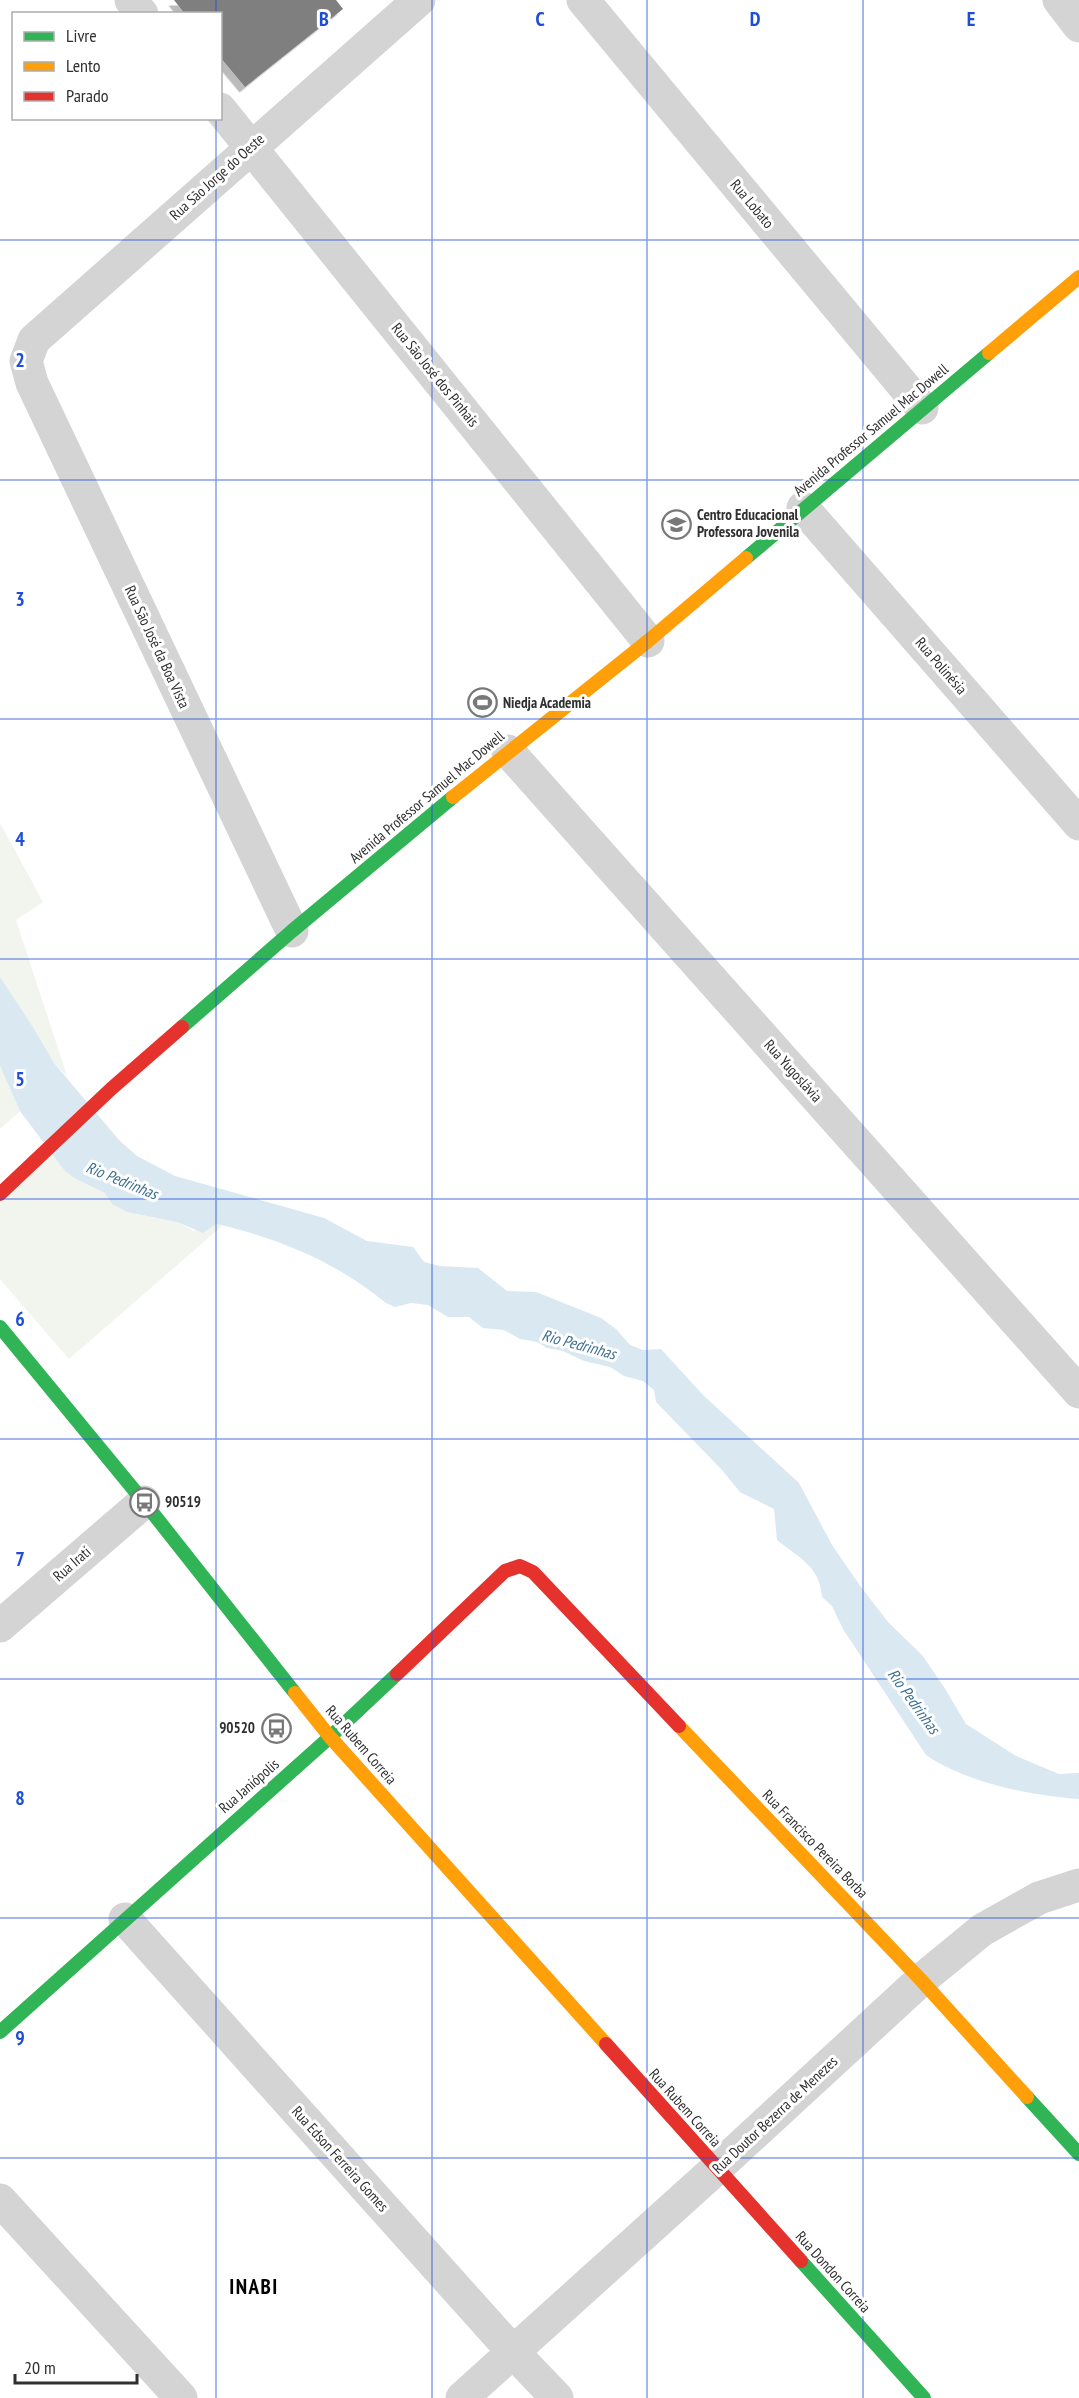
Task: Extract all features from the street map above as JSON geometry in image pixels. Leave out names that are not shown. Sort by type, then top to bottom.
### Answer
[{"type":"street","points":[[131,0],[140,12]]},
{"type":"street","name":"Rua São Jorge do Oeste","points":[[26,361],[34,340],[418,0]]},
{"type":"street","name":"Rua Lobato","points":[[583,0],[922,408]]},
{"type":"street","points":[[1059,0],[1079,26]]},
{"type":"street","name":"Rua São José dos Pinhais","points":[[222,111],[648,641]]},
{"type":"street","name":"Avenida Professor Samuel Mac Dowell","points":[[0,1194],[111,1089],[292,931],[508,751],[648,641],[1079,277]]},
{"type":"street","name":"Rua São José da Boa Vista","points":[[26,361],[32,383],[292,931]]},
{"type":"street","name":"Rua Polinésia","points":[[804,508],[1079,824]]},
{"type":"street","name":"Rua Yugoslávia","points":[[508,751],[1079,1392]]},
{"type":"street","name":"Rua Rubem Correia","points":[[0,1327],[144,1502],[330,1737],[717,2168]]},
{"type":"street","name":"Rua Irati","points":[[0,1626],[144,1502]]},
{"type":"street","name":"Rua Janiópolis","points":[[0,2032],[330,1737],[505,1571],[520,1566]]},
{"type":"street","name":"Rua Francisco Pereira Borba","points":[[520,1566],[533,1572],[921,1980],[1079,2154]]},
{"type":"street","name":"Rua Doutor Bezerra de Menezes","points":[[462,2398],[921,1980],[982,1930],[1039,1898],[1079,1885]]},
{"type":"street","name":"Rua Edson Ferreira Gomes","points":[[125,1918],[556,2398]]},
{"type":"street","name":"Rua Dondon Correia","points":[[717,2168],[924,2398]]},
{"type":"street","points":[[0,2200],[181,2398]]},
{"type":"shaded area","points":[[0,823],[43,902],[16,920],[67,1076],[54,1063],[0,977]]},
{"type":"shaded area","points":[[0,1066],[20,1111],[0,1129]]},
{"type":"shaded area","points":[[52,1154],[76,1179],[106,1193],[112,1204],[127,1212],[177,1222],[194,1231],[216,1224],[222,1226],[69,1359],[0,1279],[0,1205]]},
{"type":"water","name":"Rio Pedrinhas","points":[[0,977],[54,1063],[119,1140],[137,1156],[175,1176],[324,1218],[367,1241],[413,1247],[424,1262],[440,1266],[478,1268],[507,1291],[536,1292],[601,1318],[616,1329],[630,1345],[643,1350],[661,1349],[703,1395],[799,1483],[832,1545],[861,1587],[888,1622],[922,1655],[966,1724],[1016,1756],[1059,1774],[1079,1773],[1079,1799],[1040,1795],[999,1786],[960,1773],[926,1755],[843,1629],[832,1606],[822,1597],[813,1570],[777,1540],[774,1509],[740,1492],[722,1470],[656,1402],[654,1390],[643,1381],[624,1376],[610,1367],[547,1348],[537,1342],[520,1339],[504,1330],[483,1328],[469,1317],[448,1317],[428,1305],[411,1303],[395,1307],[327,1264],[262,1236],[216,1224],[203,1233],[177,1222],[127,1212],[112,1204],[105,1193],[65,1171],[20,1111],[0,1066]]},
{"type":"building","points":[[174,0],[336,0],[343,9],[245,87],[222,59],[222,12],[183,12]]},
{"type":"traffic: fast","points":[[746,558],[989,353]]},
{"type":"traffic: fast","points":[[182,1027],[292,931],[453,797]]},
{"type":"traffic: fast","points":[[0,1327],[144,1502],[295,1693]]},
{"type":"traffic: fast","points":[[0,2032],[330,1737],[397,1674]]},
{"type":"traffic: fast","points":[[1027,2097],[1079,2154]]},
{"type":"traffic: fast","points":[[801,2261],[924,2398]]},
{"type":"traffic: slow","points":[[989,353],[1079,277]]},
{"type":"traffic: slow","points":[[453,797],[648,641],[746,558]]},
{"type":"traffic: slow","points":[[295,1693],[330,1737],[606,2044]]},
{"type":"traffic: slow","points":[[679,1726],[921,1980],[1027,2097]]},
{"type":"traffic: jam","points":[[0,1194],[111,1089],[182,1027]]},
{"type":"traffic: jam","points":[[397,1674],[505,1571],[520,1566],[533,1572],[679,1726]]},
{"type":"traffic: jam","points":[[606,2044],[801,2261]]},
{"type":"place","name":"Centro Educacional Professora Jovenila","points":[[676,524]]},
{"type":"place","name":"Niedja Academia","points":[[482,703]]},
{"type":"place","name":"90519","points":[[144,1502]]},
{"type":"place","name":"90520","points":[[276,1728]]},
{"type":"district","name":"INABI","points":[[254,2287]]}]
